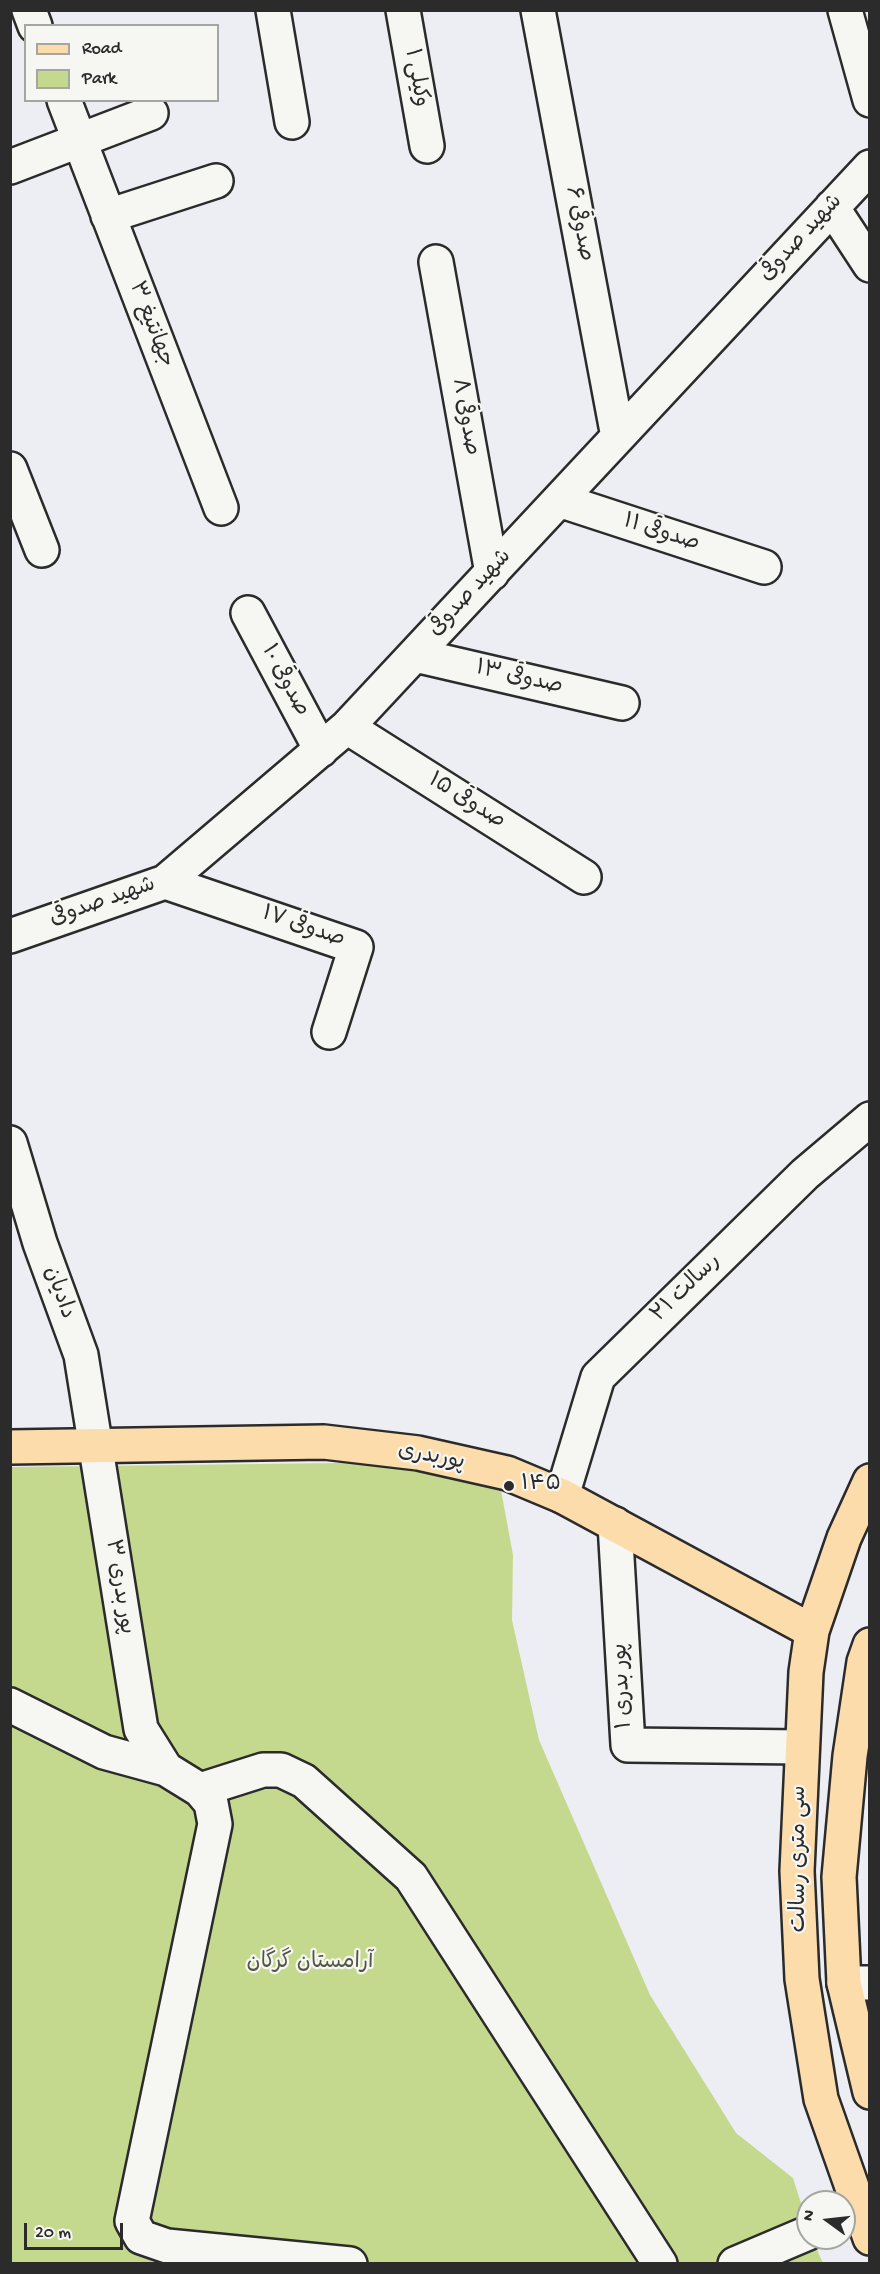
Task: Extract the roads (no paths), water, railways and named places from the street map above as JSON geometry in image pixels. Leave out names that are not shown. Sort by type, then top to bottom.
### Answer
[{"type":"main road","name":"پوربدری","points":[[10,1447],[324,1442],[418,1453],[507,1473],[562,1496],[812,1631]]},
{"type":"main road","name":"سی متری رسالت","points":[[858,2223],[822,2099],[802,1979],[797,1870],[806,1672],[812,1631],[844,1538],[870,1481]]},
{"type":"main road","name":"سی متری رسالت","points":[[868,1657],[850,1756],[839,1877],[870,2092]]},
{"type":"street","points":[[273,10],[292,123]]},
{"type":"street","name":"وکیلی ۱","points":[[403,10],[427,146]]},
{"type":"street","name":"صدوقی ۶","points":[[538,10],[618,437]]},
{"type":"street","points":[[845,10],[870,100]]},
{"type":"street","name":"جهانتیغ ۳","points":[[65,102],[221,508]]},
{"type":"street","points":[[10,167],[151,113]]},
{"type":"street","name":"شهید صدوقی","points":[[10,936],[165,882],[348,727],[870,167]]},
{"type":"street","points":[[108,216],[216,181]]},
{"type":"street","points":[[832,207],[870,265]]},
{"type":"street","name":"۸ صدوقی","points":[[436,262],[492,573]]},
{"type":"street","points":[[10,469],[42,550]]},
{"type":"street","name":"۱۱ صدوقی","points":[[559,500],[764,567]]},
{"type":"street","name":"۱۰ صدوقی","points":[[248,613],[321,750]]},
{"type":"street","name":"۱۳ صدوقی","points":[[415,655],[622,703]]},
{"type":"street","name":"۱۵ صدوقی","points":[[348,727],[584,877]]},
{"type":"street","name":"۱۷ صدوقی","points":[[165,882],[356,946],[329,1032]]},
{"type":"street","name":"۲۱ رسالت","points":[[562,1496],[598,1377],[805,1174],[870,1119]]},
{"type":"street","name":"دادیان","points":[[10,1143],[40,1243],[81,1355],[96,1446]]},
{"type":"street","points":[[10,1226],[40,1243]]},
{"type":"street","name":"پور بدری ۳","points":[[96,1446],[141,1729],[166,1769]]},
{"type":"street","name":"پور بدری ۱","points":[[615,1524],[628,1745],[802,1747]]},
{"type":"street","points":[[10,1705],[104,1752],[166,1769],[200,1790],[211,1803],[215,1824],[132,2221],[141,2237],[167,2246],[350,2264]]},
{"type":"street","points":[[200,1790],[263,1770],[281,1770],[304,1781],[411,1877],[660,2264]]},
{"type":"street","points":[[735,2264],[796,2239]]},
{"type":"place","name":"۱۴۵","points":[[509,1486]]},
{"type":"park label","name":"آرامستان گرگان","points":[[310,1964]]}]
